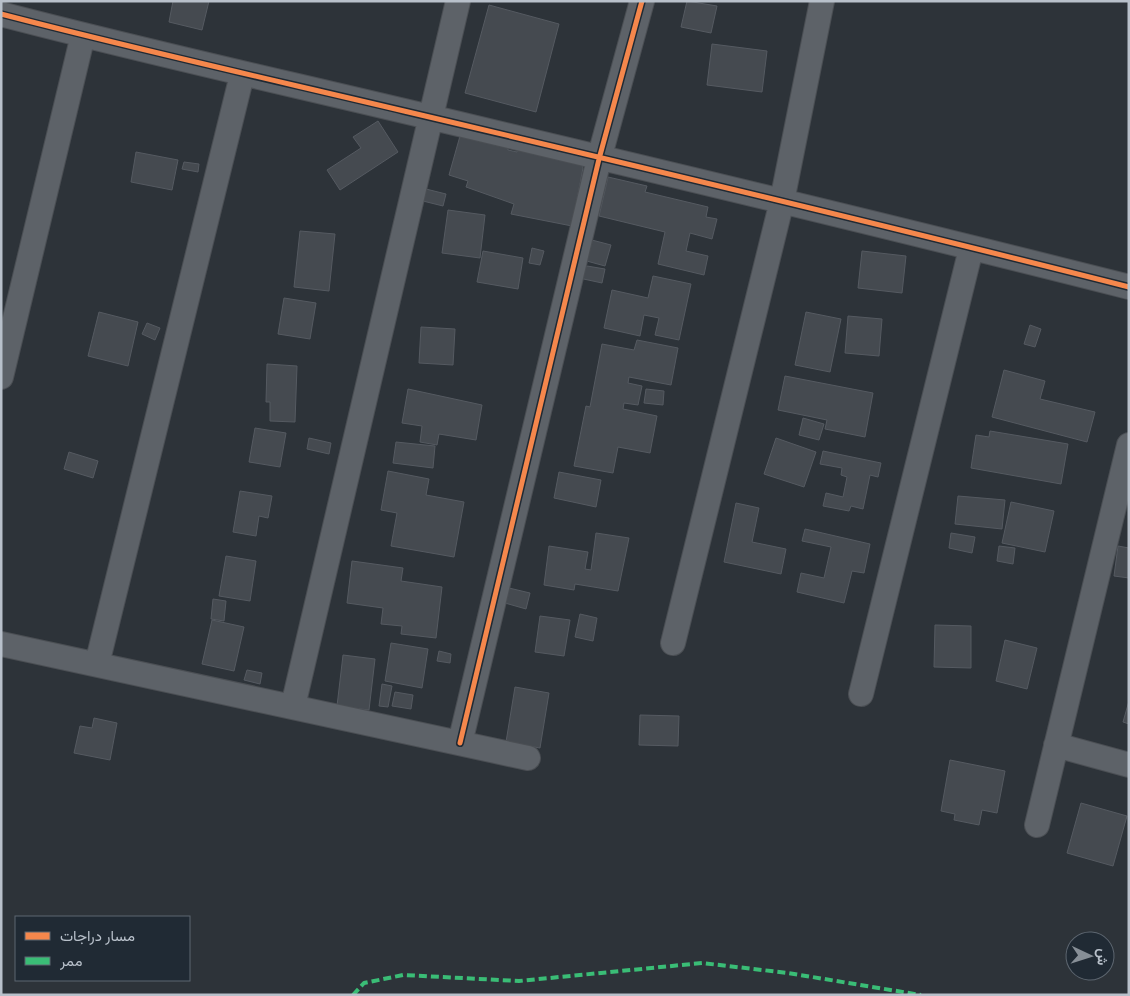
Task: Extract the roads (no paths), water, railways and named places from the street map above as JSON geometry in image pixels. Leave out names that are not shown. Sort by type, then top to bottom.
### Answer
[{"type":"street","points":[[293,706],[458,1]]},
{"type":"street","points":[[460,743],[599,159],[642,1]]},
{"type":"street","points":[[673,644],[782,201],[822,1]]},
{"type":"street","points":[[1,14],[242,75],[430,117],[599,159],[782,201],[1129,287]]},
{"type":"street","points":[[1,377],[83,35]]},
{"type":"street","points":[[98,664],[242,75]]},
{"type":"street","points":[[861,694],[971,249]]},
{"type":"street","points":[[1037,825],[1129,445]]},
{"type":"street","points":[[1,644],[528,758]]},
{"type":"street","points":[[1056,745],[1129,764]]}]
